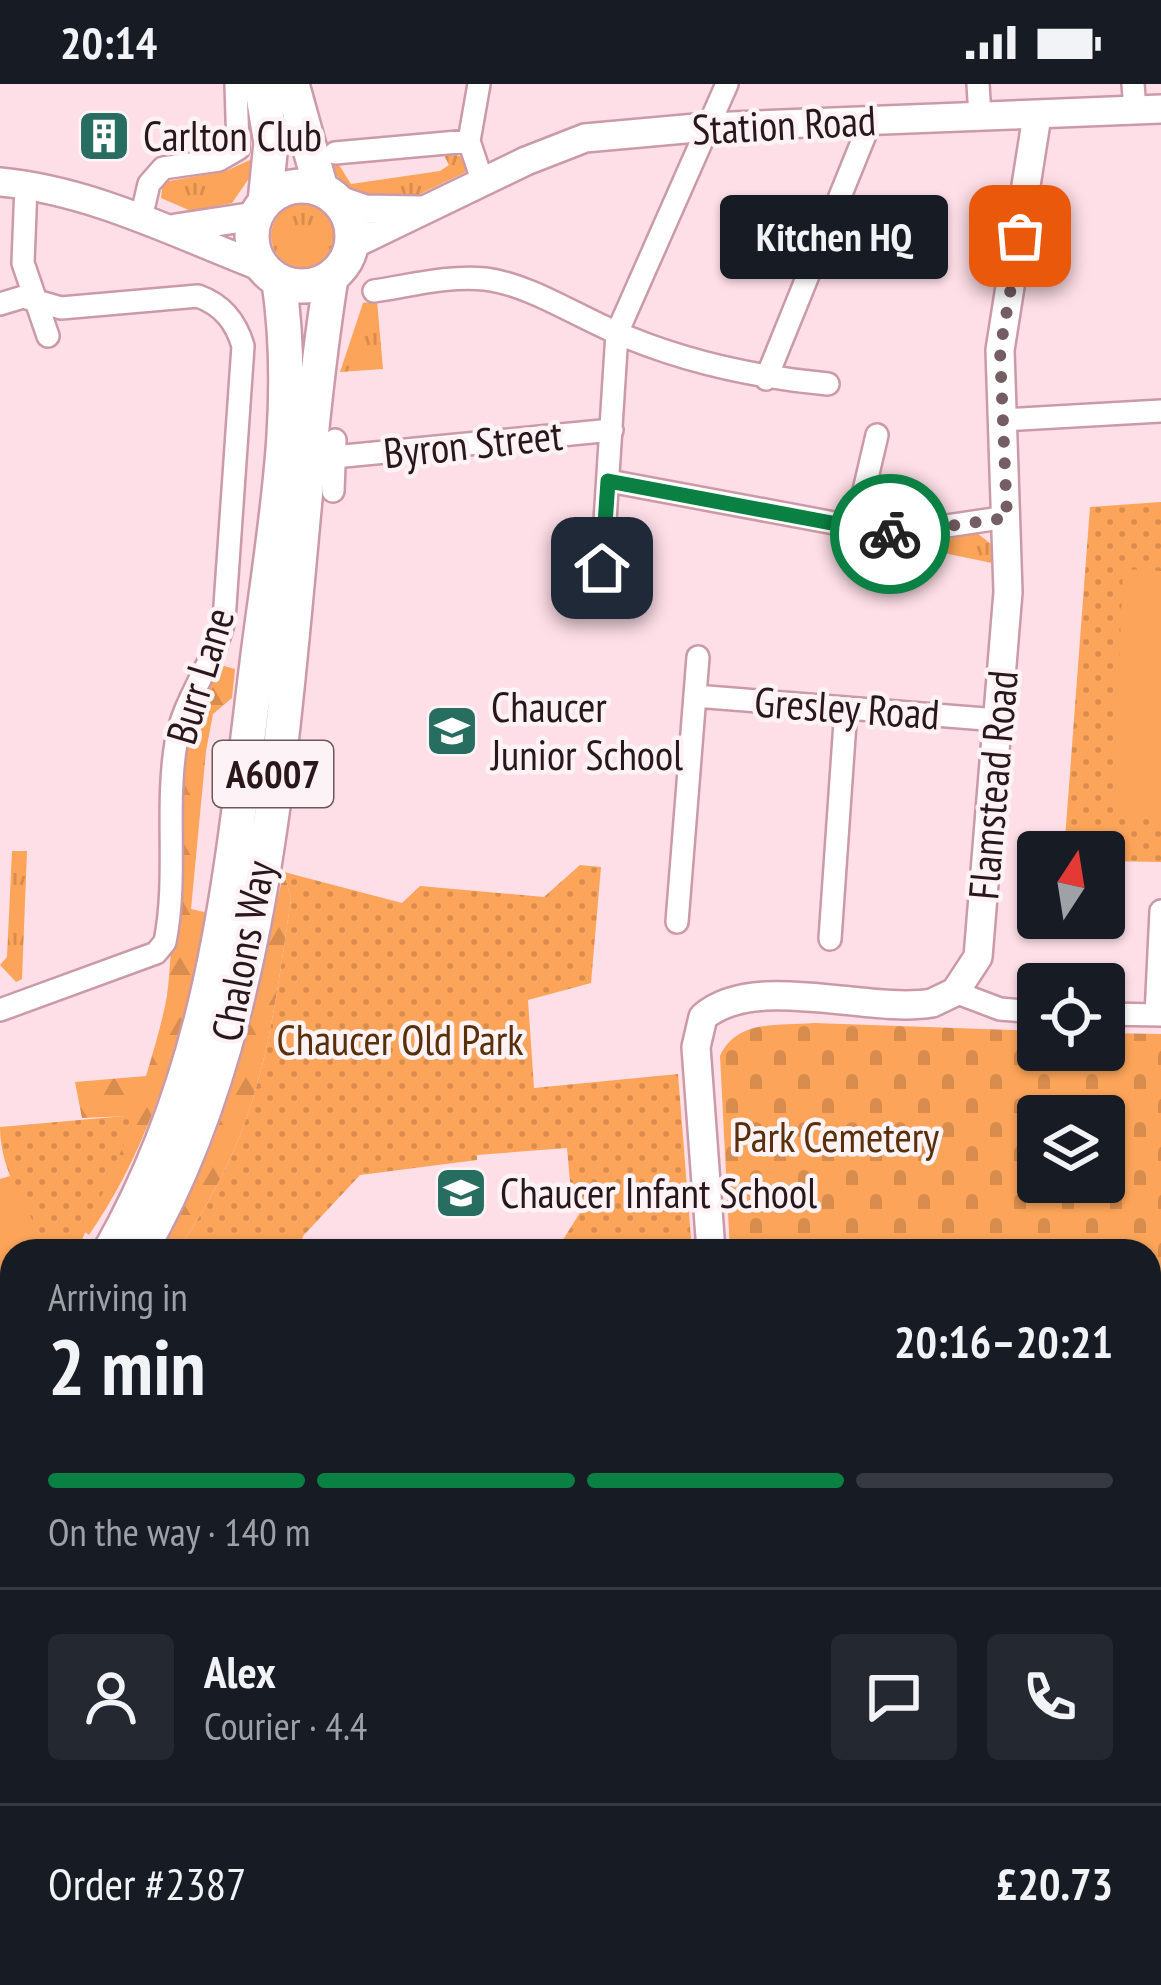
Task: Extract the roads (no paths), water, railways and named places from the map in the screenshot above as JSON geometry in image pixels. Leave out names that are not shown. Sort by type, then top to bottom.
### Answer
[{"type":"main road","points":[[261,84],[272,143],[252,242],[270,274],[305,287],[331,278],[352,244],[352,228],[328,194],[292,84]]},
{"type":"main road","points":[[260,209],[291,187],[328,194]]},
{"type":"main road","name":"Chalons Way","points":[[116,1239],[169,1132],[218,960],[236,859],[290,396],[270,274]]},
{"type":"main road","name":"Chalons Way","points":[[146,1239],[196,1136],[220,1069],[246,960],[277,749],[308,436],[331,278]]},
{"type":"street","points":[[141,218],[152,177],[163,168],[233,155],[240,139],[236,84]]},
{"type":"street","points":[[479,84],[469,141],[483,183]]},
{"type":"street","points":[[602,568],[617,333],[727,84]]},
{"type":"street","points":[[979,84],[980,116]]},
{"type":"street","name":"Station Road","points":[[352,244],[585,138],[707,127],[1037,116],[1143,101]]},
{"type":"street","name":"Flamstead Road","points":[[955,992],[978,957],[1008,569],[1003,327],[1037,116]]},
{"type":"street","points":[[766,379],[871,120]]},
{"type":"street","points":[[335,153],[379,159],[469,141]]},
{"type":"street","points":[[48,337],[35,301],[13,184],[176,228],[270,274]]},
{"type":"street","name":"Station Road","points":[[328,194],[365,209],[423,210]]},
{"type":"street","points":[[176,228],[260,209]]},
{"type":"street","points":[[374,291],[433,272],[498,281],[617,333],[766,379],[828,384]]},
{"type":"street","name":"Burr Lane","points":[[0,1010],[156,953],[164,942],[176,741],[188,704],[216,652],[224,620],[240,426],[241,338],[219,306],[198,296],[62,308],[35,301]]},
{"type":"street","points":[[0,304],[23,298],[35,301]]},
{"type":"street","points":[[1002,420],[1161,411]]},
{"type":"street","name":"Byron Street","points":[[333,491],[334,448],[612,430]]},
{"type":"street","points":[[855,529],[877,436]]},
{"type":"street","points":[[608,481],[906,535],[1007,518]]},
{"type":"street","name":"Gresley Road","points":[[676,922],[698,656]]},
{"type":"street","name":"Gresley Road","points":[[695,696],[998,720]]},
{"type":"street","points":[[830,939],[842,906],[846,708]]},
{"type":"street","points":[[1125,1014],[1158,1015],[1161,910]]},
{"type":"street","points":[[710,1239],[695,1047],[703,1017],[721,1004],[760,997],[921,1005],[955,992],[1000,1010],[1017,1011]]},
{"type":"place","name":"Carlton Club","points":[[104,136]]},
{"type":"place","name":"Kitchen HQ","points":[[1020,236]]},
{"type":"place","name":"Chaucer Junior School","points":[[452,731]]},
{"type":"place","name":"Chaucer Infant School","points":[[461,1193]]},
{"type":"park label","name":"Chaucer Old Park","points":[[400,1040]]},
{"type":"park label","name":"Park Cemetery","points":[[836,1137]]}]
